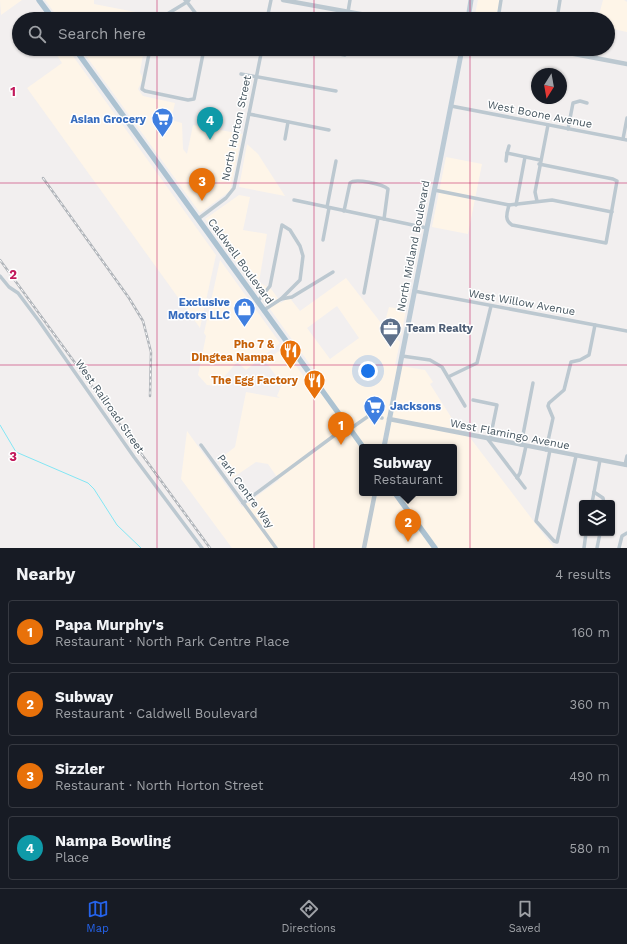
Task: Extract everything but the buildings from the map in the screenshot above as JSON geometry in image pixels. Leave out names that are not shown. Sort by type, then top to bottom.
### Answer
[{"type":"main road","points":[[39,0],[48,12]]},
{"type":"main road","points":[[469,12],[471,0]]},
{"type":"main road","name":"Caldwell Boulevard","points":[[80,56],[360,444]]},
{"type":"main road","name":"North Midland Boulevard","points":[[385,444],[461,56]]},
{"type":"main road","points":[[397,496],[435,548]]},
{"type":"street","points":[[268,12],[271,0]]},
{"type":"street","points":[[283,0],[309,2],[348,12],[350,0]]},
{"type":"street","points":[[499,12],[501,0]]},
{"type":"street","points":[[558,12],[560,0]]},
{"type":"street","points":[[169,12],[187,1],[195,12]]},
{"type":"street","points":[[149,56],[142,89],[145,91],[188,100],[194,99],[203,56]]},
{"type":"street","name":"North Horton Street","points":[[198,219],[226,198],[233,190],[260,56]]},
{"type":"street","points":[[586,56],[627,64]]},
{"type":"street","points":[[240,74],[336,91]]},
{"type":"street","points":[[568,129],[573,103],[580,101],[587,103]]},
{"type":"street","name":"West Boone Avenue","points":[[451,106],[625,140]]},
{"type":"street","points":[[249,114],[329,130]]},
{"type":"street","points":[[625,140],[627,118]]},
{"type":"street","points":[[285,139],[288,122]]},
{"type":"street","points":[[537,201],[534,192],[548,125]]},
{"type":"street","points":[[506,161],[509,146]]},
{"type":"street","points":[[507,154],[525,157],[618,181],[606,243],[512,225],[506,218],[508,205]]},
{"type":"street","points":[[516,205],[525,157]]},
{"type":"street","points":[[323,240],[336,161]]},
{"type":"street","points":[[344,211],[350,183],[354,180],[362,181],[385,186],[388,189],[384,219]]},
{"type":"street","points":[[434,190],[508,205],[552,200],[612,212]]},
{"type":"street","points":[[294,200],[427,228]]},
{"type":"street","points":[[364,293],[378,218]]},
{"type":"street","points":[[258,301],[270,286],[282,225],[290,230],[300,246],[303,256],[300,280],[281,299],[264,310]]},
{"type":"street","points":[[281,299],[292,297],[333,272]]},
{"type":"street","name":"West Railroad Street","points":[[0,276],[9,287],[18,293],[39,321],[134,457],[202,548]]},
{"type":"street","name":"West Willow Avenue","points":[[414,291],[627,331]]},
{"type":"street","points":[[448,377],[477,363],[491,306]]},
{"type":"street","points":[[576,456],[559,540],[554,542],[536,521],[553,418],[548,406],[549,403],[564,390],[571,362],[580,360],[589,355],[595,325]]},
{"type":"street","points":[[402,356],[436,362],[442,367],[465,406]]},
{"type":"street","points":[[517,478],[520,473],[533,383]]},
{"type":"street","points":[[473,400],[497,404],[489,439],[525,488]]},
{"type":"street","points":[[243,503],[343,429],[350,429],[370,415],[382,418]]},
{"type":"street","name":"West Flamingo Avenue","points":[[389,419],[626,465]]},
{"type":"street","name":"Park Centre Way","points":[[201,445],[276,548]]},
{"type":"street","points":[[626,465],[627,456]]},
{"type":"street","points":[[593,500],[600,460]]},
{"type":"street","points":[[594,492],[603,498],[603,500]]},
{"type":"street","points":[[364,548],[374,496]]},
{"type":"street","points":[[619,548],[622,536],[627,533]]},
{"type":"street","points":[[584,548],[586,536]]},
{"type":"street","points":[[597,548],[599,536]]},
{"type":"shaded area","points":[[0,0],[22,0],[1,15]]},
{"type":"shaded area","points":[[45,0],[94,0],[94,4],[135,12],[54,12]]},
{"type":"shaded area","points":[[478,0],[500,0],[497,12],[475,12]]},
{"type":"shaded area","points":[[603,0],[624,0],[627,2],[627,32],[615,29],[615,12],[600,12]]},
{"type":"shaded area","points":[[58,56],[73,56],[216,255],[200,328],[27,88],[62,63]]},
{"type":"shaded area","points":[[86,56],[143,56],[140,72],[143,79],[138,89],[143,96],[175,103],[171,120],[182,123],[183,149],[187,154],[193,125],[242,134],[230,191],[200,213]]},
{"type":"shaded area","points":[[247,144],[258,154],[285,196],[239,187]]},
{"type":"shaded area","points":[[446,157],[482,164],[468,234],[432,227]]},
{"type":"shaded area","points":[[239,195],[250,197],[243,230],[267,234],[259,282],[272,290],[281,303],[289,297],[300,311],[346,278],[381,323],[400,342],[395,365],[425,370],[433,382],[430,384],[458,428],[471,439],[554,548],[232,548],[181,479],[187,431],[242,507],[279,480],[268,464],[256,462],[231,479],[218,460],[235,447],[246,392],[280,398],[277,396],[282,384],[265,361],[283,348],[304,377],[314,370],[205,219]],"holes":[[[337,306],[359,338],[330,359],[307,328]]]},
{"type":"shaded area","points":[[220,260],[280,343],[246,370],[237,362],[216,386],[207,385],[198,375],[206,336],[204,333]]},
{"type":"shaded area","points":[[389,307],[406,310],[401,336],[386,318]]},
{"type":"waterway","points":[[0,425],[16,452],[88,483],[94,489],[117,525],[141,548]]},
{"type":"railway","points":[[43,178],[129,298],[143,321],[151,352],[150,396]]},
{"type":"railway","points":[[0,260],[210,548]]},
{"type":"place","name":"Asian Grocery","points":[[162,138]]},
{"type":"place","name":"Nampa Bowling","points":[[210,140]]},
{"type":"place","name":"Sizzler","points":[[202,201]]},
{"type":"place","name":"Exclusive Motors LLC","points":[[245,328]]},
{"type":"place","name":"Team Realty","points":[[391,348]]},
{"type":"place","name":"Pho 7 & Dingtea Nampa","points":[[290,370]]},
{"type":"place","name":"The Egg Factory","points":[[314,400]]},
{"type":"place","name":"Jacksons","points":[[375,426]]},
{"type":"place","name":"Papa Murphy's","points":[[341,445]]},
{"type":"place","name":"Subway","points":[[408,542]]}]
